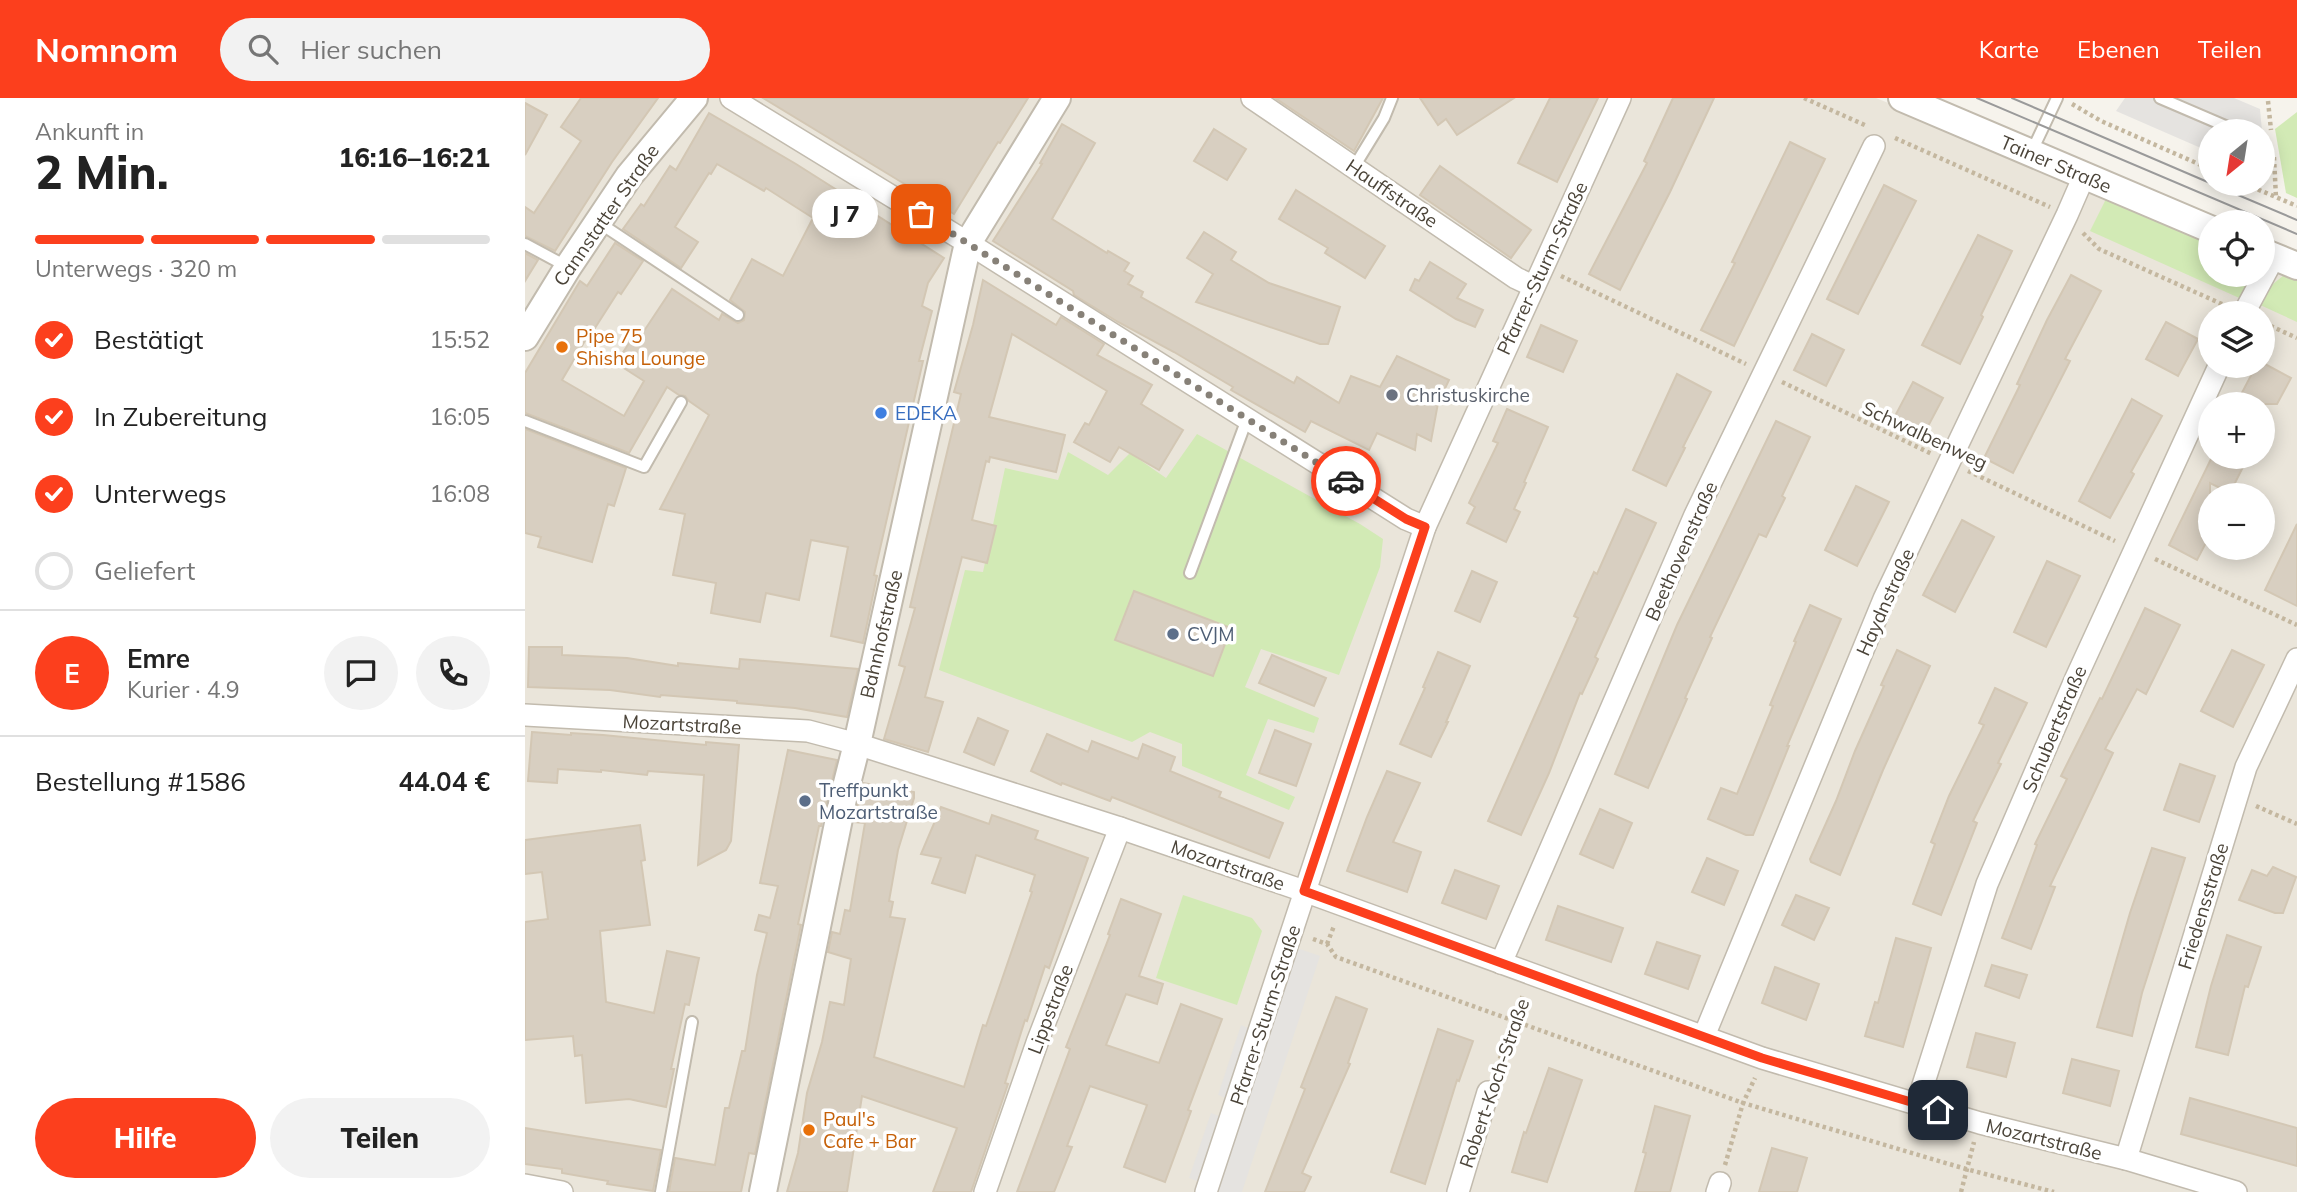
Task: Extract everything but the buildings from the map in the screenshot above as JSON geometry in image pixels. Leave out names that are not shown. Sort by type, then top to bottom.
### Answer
[{"type":"street","name":"Cannstatter Straße","points":[[525,337],[629,176],[694,98]]},
{"type":"street","points":[[731,98],[968,243],[1406,519],[1425,527]]},
{"type":"street","name":"Bahnhofstraße","points":[[763,1192],[843,799],[968,243],[1057,98]]},
{"type":"street","name":"Hauffstraße","points":[[1252,98],[1516,278],[1533,286]]},
{"type":"street","name":"Pfarrer-Sturm-Straße","points":[[1206,1192],[1425,527],[1620,98]]},
{"type":"street","name":"Tainer Straße","points":[[1902,98],[2198,224]]},
{"type":"street","name":"Beethovenstraße","points":[[1501,963],[1695,515],[1878,136]]},
{"type":"street","name":"Haydnstraße","points":[[1705,1036],[1884,599],[2084,176]]},
{"type":"street","points":[[2246,301],[2278,258]]},
{"type":"street","name":"Schubertstraße","points":[[1917,1104],[1987,884],[2076,678],[2214,378]]},
{"type":"street","name":"Friedensstraße","points":[[2126,1159],[2236,797],[2246,768],[2297,659]]},
{"type":"street","name":"Mozartstraße","points":[[525,715],[808,731],[857,744],[1120,828],[1304,891],[1762,1058],[1980,1123],[2126,1159],[2236,1192]]},
{"type":"street","name":"Lippstraße","points":[[985,1192],[1038,1040],[1120,828]]},
{"type":"street","name":"Robert-Koch-Straße","points":[[1458,1192],[1488,1092]]},
{"type":"street","points":[[525,1185],[562,1192]]},
{"type":"lane","points":[[1354,167],[1384,118],[1392,98]]},
{"type":"lane","points":[[2031,153],[2059,98]]},
{"type":"lane","points":[[2160,98],[2209,119]]},
{"type":"lane","points":[[598,222],[738,315]]},
{"type":"lane","points":[[525,244],[568,267]]},
{"type":"lane","points":[[525,421],[644,467],[681,402]]},
{"type":"lane","points":[[1190,573],[1247,419]]},
{"type":"lane","points":[[661,1192],[692,1022]]},
{"type":"path","points":[[1804,98],[1878,136],[2067,215],[2099,249],[2216,301]]},
{"type":"path","points":[[2059,98],[2101,121],[2198,164]]},
{"type":"path","points":[[2273,196],[2297,206]]},
{"type":"path","name":"Schwalbenweg","points":[[1543,265],[1570,282],[2297,625]]},
{"type":"path","points":[[2275,328],[2297,338]]},
{"type":"path","points":[[2236,797],[2297,824]]},
{"type":"path","points":[[1293,930],[1327,944],[1336,957],[1743,1103],[2054,1192]]},
{"type":"path","name":"Robert-Koch-Straße","points":[[1488,1092],[1532,975]]},
{"type":"path","points":[[1718,1187],[1743,1103],[1762,1058]]},
{"type":"path","points":[[1961,1192],[1980,1123]]},
{"type":"shaded area","points":[[525,98],[1876,98],[2028,160],[2198,238],[2198,287],[2275,287],[2275,273],[2297,283],[2297,1192],[525,1192]]},
{"type":"shaded area","points":[[2125,98],[2234,98],[2260,109],[2261,119],[2198,119],[2198,147],[2116,111]]},
{"type":"shaded area","points":[[1297,948],[1320,956],[1242,1192],[1216,1192]]},
{"type":"shaded area","points":[[1241,1025],[1248,1028],[1226,1098],[1218,1095]]},
{"type":"shaded area","points":[[1211,1113],[1219,1116],[1197,1181],[1189,1178]]},
{"type":"green space","points":[[2297,112],[2297,198],[2286,193],[2275,129]]},
{"type":"green space","points":[[2106,199],[2198,238],[2198,279],[2090,231]]},
{"type":"green space","points":[[2284,275],[2297,279],[2297,322],[2275,312],[2275,301],[2260,301],[2271,287],[2275,287],[2275,282]]},
{"type":"green space","points":[[2215,287],[2253,287],[2246,301]]},
{"type":"green space","points":[[1197,434],[1383,539],[1380,567],[1339,675],[1261,649],[1245,687],[1319,718],[1314,733],[1268,719],[1246,775],[1295,797],[1289,810],[1182,766],[1182,744],[1150,732],[1132,742],[939,670],[965,570],[983,572],[1005,468],[1058,480],[1068,452],[1108,475],[1130,453],[1166,478]]},
{"type":"green space","points":[[1183,895],[1252,918],[1262,931],[1237,1005],[1156,978]]},
{"type":"tram line","points":[[1977,98],[2297,234]]},
{"type":"tram line","points":[[2012,98],[2198,178]]},
{"type":"tram line","points":[[2240,196],[2297,220]]},
{"type":"way so far","points":[[921,214],[1346,481]]},
{"type":"place","name":"J 7","points":[[921,214]]},
{"type":"place","name":"Pipe 75 Shisha Lounge","points":[[562,347]]},
{"type":"place","name":"Christuskirche","points":[[1392,395]]},
{"type":"place","name":"EDEKA","points":[[881,413]]},
{"type":"place","name":"CVJM","points":[[1173,634]]},
{"type":"place","name":"Treffpunkt Mozartstraße","points":[[805,801]]},
{"type":"place","name":"Paul's Cafe + Bar","points":[[809,1130]]},
{"type":"route","points":[[1346,481],[1406,519],[1425,527],[1304,891],[1762,1058],[1938,1110]]}]
